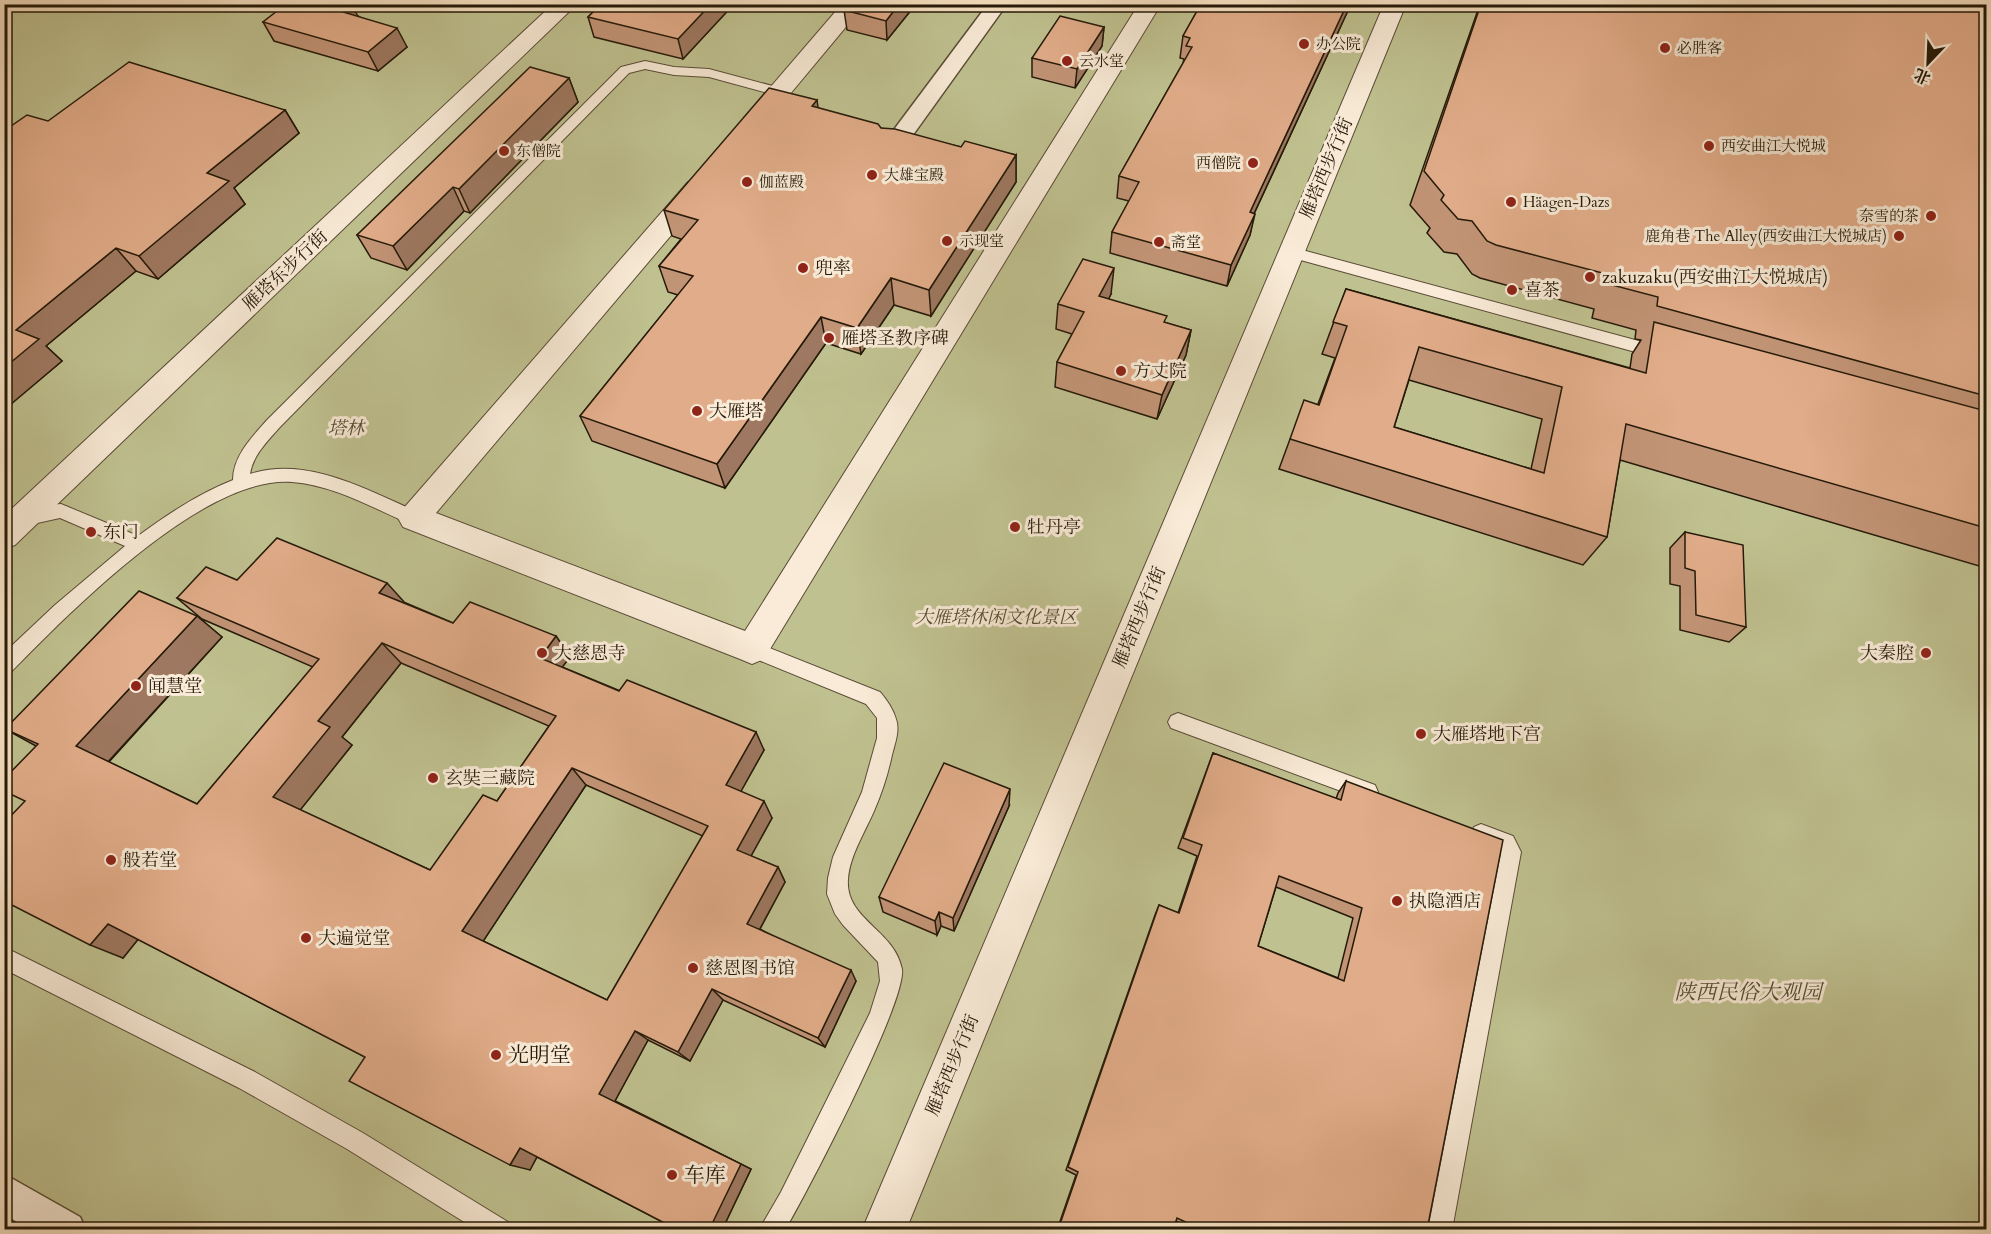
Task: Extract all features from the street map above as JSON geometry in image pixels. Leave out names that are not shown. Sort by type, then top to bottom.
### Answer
[{"type":"street","name":"雁塔东步行街","points":[[9,532],[566,4]]},
{"type":"street","points":[[734,145],[854,4]]},
{"type":"street","points":[[892,148],[998,4]]},
{"type":"street","points":[[711,172],[414,518],[752,649],[1150,4]]},
{"type":"street","name":"雁塔西步行街","points":[[884,1230],[1395,4]]},
{"type":"street","points":[[4,1193],[66,1230]]},
{"type":"lane","points":[[241,484],[240,475],[245,460],[273,424],[625,70],[645,65],[674,71],[709,73],[780,92]]},
{"type":"lane","points":[[1292,252],[1672,356]]},
{"type":"lane","points":[[4,666],[98,576],[139,544],[184,514],[241,484],[264,476],[288,475],[309,478],[414,518]]},
{"type":"lane","points":[[9,532],[32,516],[61,512],[139,544]]},
{"type":"lane","points":[[752,649],[873,698],[884,711],[888,726],[871,795],[841,865],[837,892],[840,905],[847,916],[888,957],[891,970],[889,987],[879,1018],[789,1200],[771,1230]]},
{"type":"lane","points":[[1178,722],[1383,798]]},
{"type":"lane","points":[[1440,1230],[1511,852],[1506,843],[1461,827]]},
{"type":"lane","points":[[4,957],[247,1080],[355,1141],[500,1230]]},
{"type":"green space","name":"大雁塔休闲文化景区","points":[[4,5],[1986,5],[1986,1229],[5,1229]]},
{"type":"building","points":[[286,4],[349,4],[352,5],[343,12],[397,28],[368,52],[263,22]]},
{"type":"building","points":[[601,4],[711,4],[678,39],[588,17]]},
{"type":"building","points":[[849,4],[899,4],[886,21],[844,10]]},
{"type":"building","points":[[1201,4],[1347,4],[1250,212],[1255,214],[1231,265],[1112,232],[1139,182],[1119,176],[1192,47],[1186,46],[1190,38],[1183,36]]},
{"type":"building","name":"西安曲江大悦城","points":[[1481,4],[1986,4],[1986,396],[1657,306],[1658,297],[1612,285],[1614,276],[1496,245],[1487,241],[1472,221],[1458,219],[1441,200],[1444,195],[1424,171]]},
{"type":"building","points":[[1060,16],[1104,27],[1077,69],[1032,58]]},
{"type":"building","points":[[129,62],[285,110],[207,173],[229,181],[139,256],[116,248],[16,330],[39,339],[4,368],[4,131],[27,115],[48,121]]},
{"type":"building","points":[[530,67],[569,78],[459,189],[453,187],[393,246],[357,235]]},
{"type":"building","points":[[769,88],[817,100],[812,106],[878,124],[881,128],[895,129],[961,147],[965,141],[1016,155],[929,290],[891,278],[857,328],[821,317],[717,464],[580,416],[693,276],[659,266],[698,220],[664,210]]},
{"type":"building","points":[[1083,259],[1114,268],[1099,296],[1167,316],[1164,322],[1191,330],[1162,395],[1057,362],[1084,312],[1058,304]]},
{"type":"building","points":[[1346,289],[1646,373],[1654,322],[1986,411],[1986,528],[1626,424],[1607,537],[1290,439],[1304,400],[1319,405],[1347,326],[1333,322]],"holes":[[[1419,347],[1562,387],[1544,473],[1394,427]]]},
{"type":"building","points":[[1685,532],[1743,545],[1746,627],[1696,615],[1695,571],[1685,568]]},
{"type":"building","points":[[277,538],[387,583],[379,593],[453,623],[470,602],[556,636],[540,658],[619,691],[627,680],[756,732],[726,785],[764,801],[737,850],[778,867],[747,924],[851,970],[818,1038],[712,989],[678,1052],[635,1031],[599,1094],[741,1164],[709,1230],[678,1230],[520,1148],[510,1165],[349,1081],[365,1057],[108,924],[90,945],[4,901],[4,823],[25,801],[4,791],[4,779],[38,744],[5,729],[139,591],[197,616],[76,746],[197,804],[319,659],[177,598],[206,567],[237,580]],"holes":[[[382,643],[556,716],[497,801],[483,795],[430,870],[273,797],[330,727],[318,721]],[[572,768],[708,826],[607,1000],[462,931]]]},
{"type":"building","points":[[1213,753],[1341,800],[1346,781],[1503,840],[1427,1230],[1203,1230],[1177,1218],[1173,1230],[1058,1230],[1078,1172],[1068,1167],[1159,905],[1179,913],[1202,845],[1183,838]],"holes":[[[1279,876],[1362,908],[1344,981],[1258,946]]]},
{"type":"building","points":[[944,763],[1010,789],[953,918],[939,912],[935,921],[879,897]]},
{"type":"place","name":"办公院","points":[[1304,44]]},
{"type":"place","name":"必胜客","points":[[1665,48]]},
{"type":"place","name":"云水堂","points":[[1067,61]]},
{"type":"place","name":"西安曲江大悦城","points":[[1709,146]]},
{"type":"place","name":"东僧院","points":[[504,151]]},
{"type":"place","name":"西僧院","points":[[1253,163]]},
{"type":"place","name":"大雄宝殿","points":[[872,175]]},
{"type":"place","name":"伽蓝殿","points":[[747,182]]},
{"type":"place","name":"Häagen-Dazs","points":[[1511,202]]},
{"type":"place","name":"奈雪的茶","points":[[1931,216]]},
{"type":"place","name":"鹿角巷 The Alley(西安曲江大悦城店)","points":[[1899,236]]},
{"type":"place","name":"示现堂","points":[[947,241]]},
{"type":"place","name":"斋堂","points":[[1159,242]]},
{"type":"place","name":"兜率","points":[[803,268]]},
{"type":"place","name":"zakuzaku(西安曲江大悦城店)","points":[[1590,277]]},
{"type":"place","name":"喜茶","points":[[1512,290]]},
{"type":"place","name":"雁塔圣教序碑","points":[[829,338]]},
{"type":"place","name":"方丈院","points":[[1121,371]]},
{"type":"place","name":"大雁塔","points":[[697,411]]},
{"type":"place","name":"牡丹亭","points":[[1015,527]]},
{"type":"place","name":"东门","points":[[91,532]]},
{"type":"place","name":"大慈恩寺","points":[[542,653]]},
{"type":"place","name":"大秦腔","points":[[1926,653]]},
{"type":"place","name":"闻慧堂","points":[[136,686]]},
{"type":"place","name":"大雁塔地下宫","points":[[1421,734]]},
{"type":"place","name":"玄奘三藏院","points":[[433,778]]},
{"type":"place","name":"般若堂","points":[[111,860]]},
{"type":"place","name":"执隐酒店","points":[[1397,901]]},
{"type":"place","name":"大遍觉堂","points":[[306,938]]},
{"type":"place","name":"慈恩图书馆","points":[[693,968]]},
{"type":"place","name":"光明堂","points":[[496,1055]]},
{"type":"place","name":"车库","points":[[672,1175]]},
{"type":"park label","name":"塔林","points":[[346,428]]},
{"type":"park label","name":"陕西民俗大观园","points":[[1748,992]]}]
